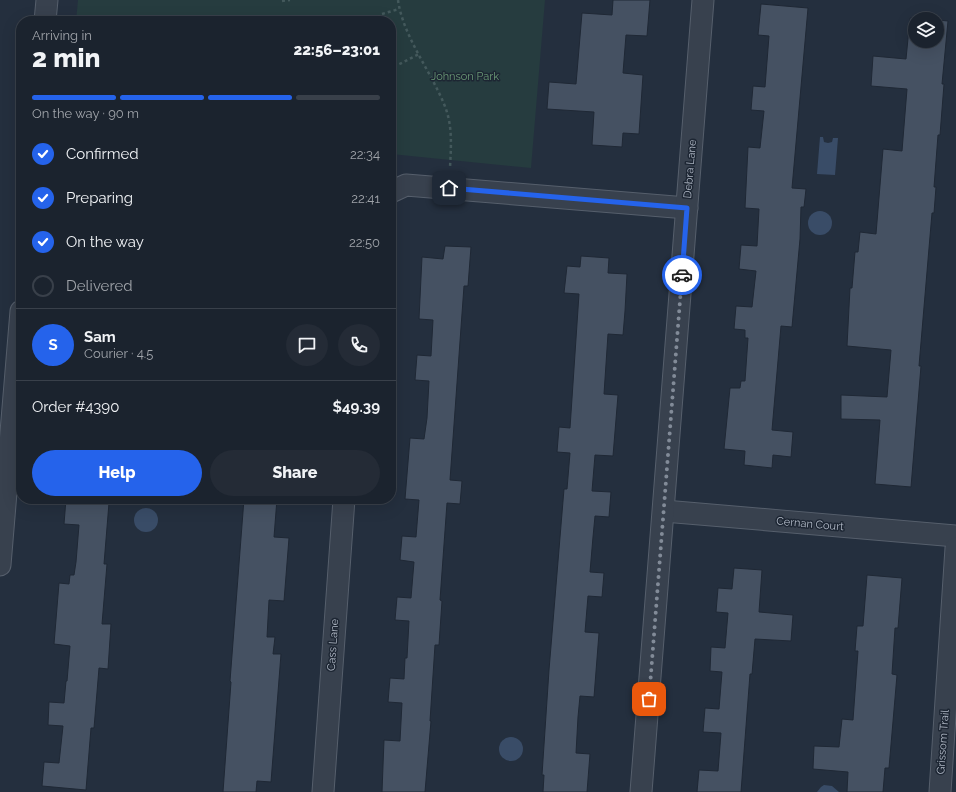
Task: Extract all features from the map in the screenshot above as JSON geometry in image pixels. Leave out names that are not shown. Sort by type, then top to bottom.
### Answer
[{"type":"street","points":[[45,16],[47,0]]},
{"type":"street","name":"Debra Lane","points":[[641,792],[703,0]]},
{"type":"street","points":[[396,190],[406,185],[687,208]]},
{"type":"street","points":[[0,565],[16,371]]},
{"type":"street","name":"Cass Lane","points":[[322,792],[344,504]]},
{"type":"street","name":"Cernan Court","points":[[664,511],[956,536]]},
{"type":"street","name":"Grissom Trail","points":[[940,792],[951,701],[956,548]]},
{"type":"path","points":[[282,1],[290,0]]},
{"type":"path","points":[[398,0],[399,9],[405,26],[445,105],[451,133],[450,160]]},
{"type":"path","points":[[382,14],[399,9]]},
{"type":"path","points":[[396,66],[419,54]]},
{"type":"green space","name":"Johnson Park","points":[[78,0],[545,0],[531,168],[396,154],[396,16],[76,16]]},
{"type":"water","points":[[820,137],[823,137],[824,142],[828,143],[832,142],[833,138],[838,138],[835,175],[817,174]]},
{"type":"water","points":[[820,211],[829,214],[832,223],[829,232],[820,235],[811,232],[808,223],[811,214]]},
{"type":"water","points":[[146,508],[151,509],[157,515],[157,525],[151,531],[146,532],[141,531],[135,525],[134,520],[135,515],[141,509]]},
{"type":"water","points":[[511,737],[520,740],[523,749],[520,758],[511,761],[502,758],[499,749],[502,740]]},
{"type":"water","points":[[824,785],[832,786],[839,792],[817,792]]},
{"type":"building","points":[[613,0],[650,0],[647,36],[626,35],[623,73],[643,75],[639,134],[623,133],[622,147],[592,145],[594,112],[547,109],[549,82],[576,84],[582,13],[612,15]]},
{"type":"building","points":[[761,4],[808,8],[792,188],[806,189],[804,207],[801,207],[800,239],[792,327],[781,326],[772,430],[793,432],[791,457],[773,455],[772,468],[744,465],[745,451],[724,449],[730,388],[740,388],[741,381],[745,381],[748,338],[745,338],[745,330],[734,329],[736,306],[752,307],[756,271],[739,269],[741,245],[757,246],[759,209],[745,208],[748,147],[760,148],[764,111],[751,110],[753,86],[765,87],[769,36],[758,35]]},
{"type":"building","points":[[944,21],[948,21],[942,84],[944,84],[940,135],[938,135],[934,187],[936,187],[934,213],[932,213],[919,366],[921,366],[911,487],[875,484],[880,420],[841,419],[841,395],[887,397],[891,350],[847,346],[850,288],[852,288],[855,252],[858,252],[860,232],[876,234],[883,149],[902,151],[907,89],[871,86],[873,56],[906,59],[908,38],[908,48],[944,48]]},
{"type":"building","points":[[445,246],[471,247],[468,286],[464,286],[450,480],[462,481],[460,504],[447,503],[440,600],[442,601],[439,645],[435,645],[425,792],[382,792],[384,740],[400,741],[402,703],[388,702],[390,678],[404,679],[405,658],[407,658],[409,621],[395,620],[397,597],[411,598],[414,562],[400,560],[402,536],[416,537],[419,500],[405,499],[410,438],[424,439],[427,418],[429,381],[415,380],[417,355],[431,356],[433,320],[419,319],[422,257],[443,259]]},
{"type":"building","points":[[581,256],[609,258],[608,273],[627,274],[625,311],[623,335],[608,334],[604,394],[618,395],[613,456],[595,455],[592,491],[611,492],[609,517],[595,516],[590,572],[604,573],[602,597],[588,596],[585,632],[599,633],[594,697],[580,696],[578,717],[576,753],[590,754],[587,792],[543,792],[544,775],[542,775],[549,670],[564,489],[567,489],[570,453],[557,452],[559,427],[570,428],[579,294],[564,293],[567,266],[580,267]]},
{"type":"building","points":[[66,504],[109,504],[104,564],[107,564],[102,624],[111,624],[108,669],[99,668],[94,728],[91,728],[86,790],[42,786],[44,762],[59,763],[63,726],[48,725],[49,702],[64,703],[70,646],[54,644],[59,583],[69,584],[70,575],[74,575],[76,562],[79,525],[64,524]]},
{"type":"building","points":[[244,504],[277,504],[274,537],[289,538],[284,601],[269,600],[267,637],[275,637],[273,654],[281,654],[271,782],[257,781],[256,792],[223,792]]},
{"type":"building","points":[[734,568],[762,570],[759,612],[793,615],[791,641],[755,639],[752,674],[750,674],[741,792],[697,792],[699,770],[718,771],[721,733],[703,732],[705,708],[719,709],[722,672],[710,671],[711,647],[725,648],[728,613],[716,612],[718,588],[732,589]]},
{"type":"building","points":[[867,575],[902,578],[898,628],[895,628],[892,674],[897,675],[889,768],[885,768],[883,792],[847,792],[848,772],[813,769],[814,746],[839,747],[842,719],[853,720],[858,651],[855,651],[857,626],[863,626]]},
{"type":"way so far","points":[[649,699],[682,275]]},
{"type":"route","points":[[449,188],[687,208],[682,275]]}]
